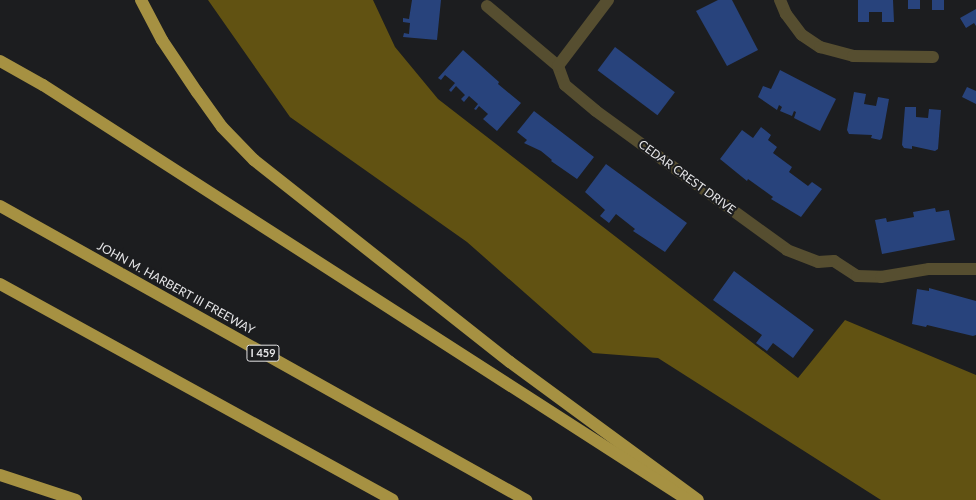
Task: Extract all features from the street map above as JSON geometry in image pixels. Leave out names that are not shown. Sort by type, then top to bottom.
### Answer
[{"type":"highway","points":[[141,0],[162,40],[197,92],[222,127],[254,160],[510,362],[698,500]]},
{"type":"highway","points":[[0,61],[43,85],[688,500]]},
{"type":"highway","name":"JOHN M. HARBERT III FREEWAY","points":[[0,206],[526,500]]},
{"type":"highway","points":[[0,284],[394,500]]},
{"type":"highway","points":[[0,475],[76,500]]},
{"type":"street","points":[[487,6],[558,66],[608,0]]},
{"type":"street","points":[[780,0],[786,14],[802,34],[820,47],[853,56],[933,57]]},
{"type":"street","name":"CEDAR CREST DRIVE","points":[[558,66],[565,86],[596,111],[787,250],[818,262],[834,261],[857,276],[881,277],[929,269],[976,270]]},
{"type":"shaded area","points":[[208,0],[373,0],[395,47],[438,99],[798,378],[845,320],[976,375],[976,500],[881,500],[658,358],[593,353],[467,242],[290,117]]},
{"type":"building","points":[[412,0],[441,0],[437,40],[403,37],[404,33],[409,34],[410,23],[403,22],[403,18],[409,19]]},
{"type":"building","points":[[718,0],[732,0],[758,50],[727,66],[696,11]]},
{"type":"building","points":[[858,0],[893,0],[894,22],[882,22],[882,12],[869,12],[869,22],[858,22]]},
{"type":"building","points":[[908,0],[920,0],[920,9],[908,9]]},
{"type":"building","points":[[932,0],[944,0],[944,10],[932,10]]},
{"type":"building","points":[[976,9],[976,26],[974,23],[966,28],[960,18]]},
{"type":"building","points":[[615,47],[675,92],[657,115],[598,70]]},
{"type":"building","points":[[463,50],[499,82],[498,84],[521,103],[497,131],[483,119],[488,114],[479,106],[476,110],[474,109],[478,104],[469,96],[464,102],[461,99],[465,95],[456,86],[451,92],[449,90],[455,83],[445,75],[441,80],[438,78]]},
{"type":"building","points":[[780,70],[836,99],[820,131],[794,118],[796,112],[794,111],[792,116],[780,111],[782,107],[779,105],[777,110],[758,97],[763,86],[771,89]]},
{"type":"building","points":[[967,87],[976,91],[976,104],[962,97]]},
{"type":"building","points":[[854,92],[866,94],[864,104],[876,106],[878,97],[889,99],[882,138],[880,140],[871,138],[872,135],[849,134],[847,130]]},
{"type":"building","points":[[905,107],[916,107],[916,117],[928,118],[929,109],[941,110],[938,149],[935,151],[912,146],[912,149],[904,148],[902,145]]},
{"type":"building","points":[[534,111],[594,157],[577,179],[551,161],[552,160],[541,151],[524,143],[527,140],[517,132]]},
{"type":"building","points":[[761,127],[771,135],[768,140],[777,147],[773,153],[792,167],[789,172],[808,186],[812,182],[822,189],[801,217],[771,199],[773,197],[748,179],[747,181],[720,159],[742,130],[753,138]]},
{"type":"building","points":[[606,164],[687,223],[665,252],[633,231],[635,229],[616,214],[609,223],[600,216],[605,210],[585,192]]},
{"type":"building","points":[[935,208],[936,212],[949,210],[955,240],[882,254],[875,220],[886,218],[887,222],[914,217],[913,212]]},
{"type":"building","points":[[734,271],[814,330],[793,358],[773,343],[767,351],[756,343],[762,335],[713,300]]},
{"type":"building","points":[[929,288],[976,301],[976,335],[973,336],[927,325],[926,327],[912,324],[917,289],[929,291]]}]
